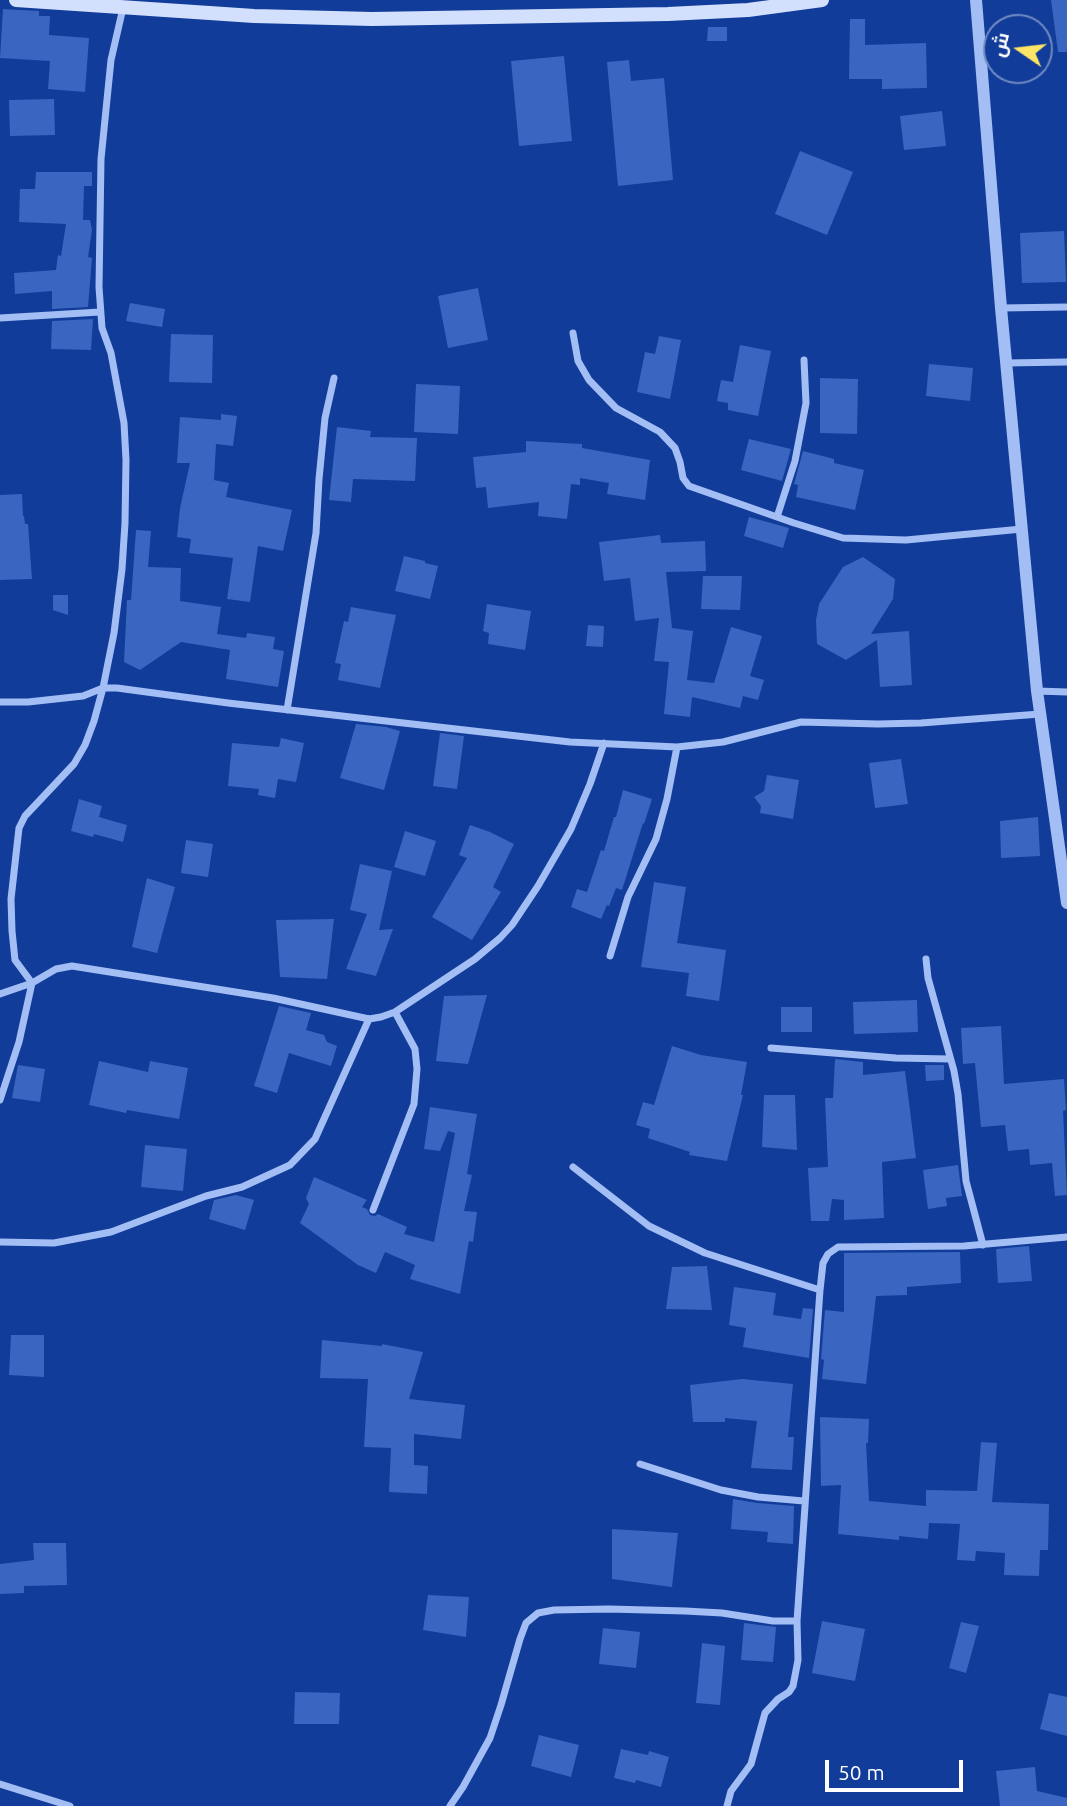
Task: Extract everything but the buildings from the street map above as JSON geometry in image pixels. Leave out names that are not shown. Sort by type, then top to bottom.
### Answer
[{"type":"main road","points":[[16,0],[254,16],[372,19],[668,14],[748,10],[822,0]]},
{"type":"street","points":[[976,0],[1001,309],[1037,691],[1067,903]]},
{"type":"street","points":[[0,1100],[27,1013],[32,983],[15,960],[12,931],[11,899],[19,828],[25,816],[74,764],[85,745],[103,688],[114,633],[122,569],[126,460],[124,423],[111,353],[102,328],[99,287],[101,159],[111,60],[123,8]]},
{"type":"street","points":[[1001,309],[1067,307]]},
{"type":"street","points":[[0,317],[100,312]]},
{"type":"street","points":[[573,333],[578,360],[589,380],[616,408],[660,432],[675,449],[682,478],[689,486],[844,538],[906,540],[1021,529]]},
{"type":"street","points":[[777,517],[795,461],[806,403],[804,360]]},
{"type":"street","points":[[1006,363],[1067,362]]},
{"type":"street","points":[[287,710],[316,533],[325,418],[334,378]]},
{"type":"street","points":[[0,702],[83,696],[103,688],[141,690],[228,704],[437,728],[570,742],[677,747],[723,742],[801,722],[921,723],[1040,714]]},
{"type":"street","points":[[1037,691],[1067,692]]},
{"type":"street","points":[[0,994],[32,983],[56,969],[72,966],[273,998],[369,1019],[395,1012],[475,959],[512,925],[571,829],[604,743]]},
{"type":"street","points":[[610,956],[628,897],[656,839],[677,747]]},
{"type":"street","points":[[926,959],[928,978],[954,1071],[965,1181],[983,1245]]},
{"type":"street","points":[[373,1210],[414,1104],[417,1069],[415,1049],[395,1012]]},
{"type":"street","points":[[0,1242],[54,1243],[110,1232],[206,1196],[242,1187],[290,1165],[315,1139],[369,1019]]},
{"type":"street","points":[[771,1048],[896,1058],[950,1059]]},
{"type":"street","points":[[573,1167],[649,1226],[705,1252],[820,1290]]},
{"type":"street","points":[[727,1806],[731,1791],[751,1764],[765,1713],[793,1686],[798,1660],[797,1621],[804,1501],[820,1290],[823,1263],[828,1254],[838,1247],[964,1247],[1067,1237]]},
{"type":"street","points":[[640,1464],[721,1490],[804,1501]]},
{"type":"street","points":[[450,1806],[490,1738],[526,1623],[538,1613],[609,1609],[685,1611],[797,1621]]},
{"type":"street","points":[[0,1784],[70,1806]]}]
